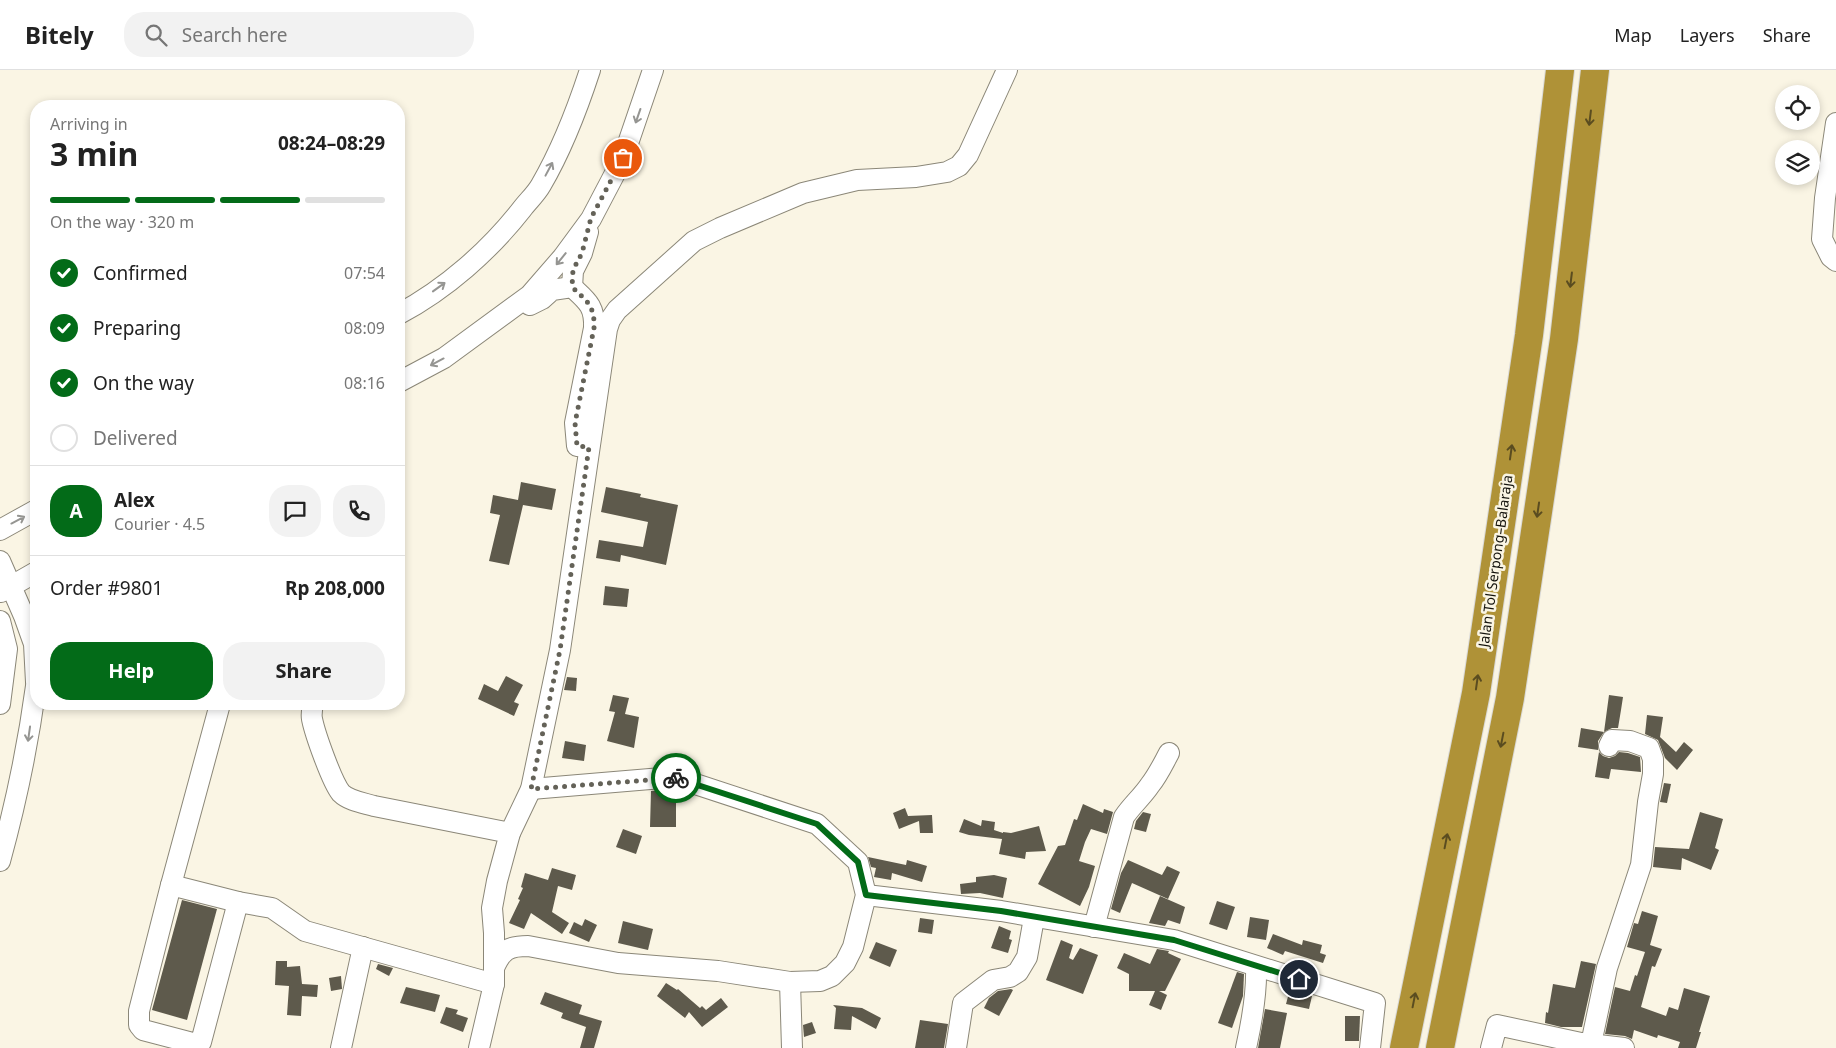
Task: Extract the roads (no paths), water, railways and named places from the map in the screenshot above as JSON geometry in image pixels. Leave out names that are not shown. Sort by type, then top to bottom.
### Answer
[{"type":"highway","name":"Jalan Tol Serpong–Balaraja","points":[[1404,1048],[1476,693],[1529,335],[1560,70]]},
{"type":"highway","points":[[1440,1048],[1510,698],[1564,339],[1595,70]]},
{"type":"street","points":[[405,311],[460,272],[505,231],[540,186],[568,134],[590,70]]},
{"type":"street","points":[[405,379],[444,358],[530,296],[563,257],[591,218],[623,158],[652,70]]},
{"type":"street","points":[[494,976],[492,908],[510,833],[531,789],[560,650],[589,447],[610,320],[617,310],[694,241],[747,216],[803,193],[858,180],[916,177],[947,172],[959,166],[968,155],[1007,70]]},
{"type":"street","points":[[1836,123],[1825,198],[1822,239],[1831,256],[1836,261]]},
{"type":"street","points":[[572,287],[573,270],[582,253],[591,218]]},
{"type":"street","points":[[572,287],[590,304],[595,316],[575,423],[577,446],[589,447]]},
{"type":"street","points":[[499,319],[542,299],[552,290],[572,287]]},
{"type":"street","points":[[0,530],[30,513]]},
{"type":"street","points":[[0,561],[5,589],[30,636]]},
{"type":"street","points":[[5,589],[30,575]]},
{"type":"street","points":[[0,621],[7,648],[0,704]]},
{"type":"street","points":[[0,861],[28,745],[33,710]]},
{"type":"street","points":[[218,710],[171,885],[140,1012],[139,1025],[142,1030],[196,1044],[201,1042],[238,902]]},
{"type":"street","points":[[313,710],[312,719],[332,776],[342,793],[356,801],[374,806],[510,833]]},
{"type":"street","points":[[1584,1045],[1641,865],[1653,774],[1653,759],[1649,748],[1630,741],[1612,740],[1609,746]]},
{"type":"street","points":[[1094,927],[1124,817],[1132,805],[1149,787],[1169,753]]},
{"type":"street","points":[[479,1048],[494,976],[504,951],[516,946],[528,946],[618,963],[718,971],[790,982],[820,981],[832,976],[845,963],[853,947],[866,895],[858,862],[817,824],[674,777],[531,789]]},
{"type":"street","points":[[171,885],[238,902],[272,908],[305,931],[363,947],[494,976]]},
{"type":"street","points":[[866,895],[1001,911],[1174,940],[1375,1003],[1370,1048]]},
{"type":"street","points":[[956,1048],[963,1002],[993,980],[1010,977],[1018,972],[1027,957],[1034,918]]},
{"type":"street","points":[[341,1048],[363,947]]},
{"type":"street","points":[[1246,1048],[1257,983],[1256,967]]},
{"type":"street","points":[[790,982],[792,1048]]},
{"type":"street","points":[[1491,1048],[1497,1025],[1584,1045],[1624,1048]]}]
